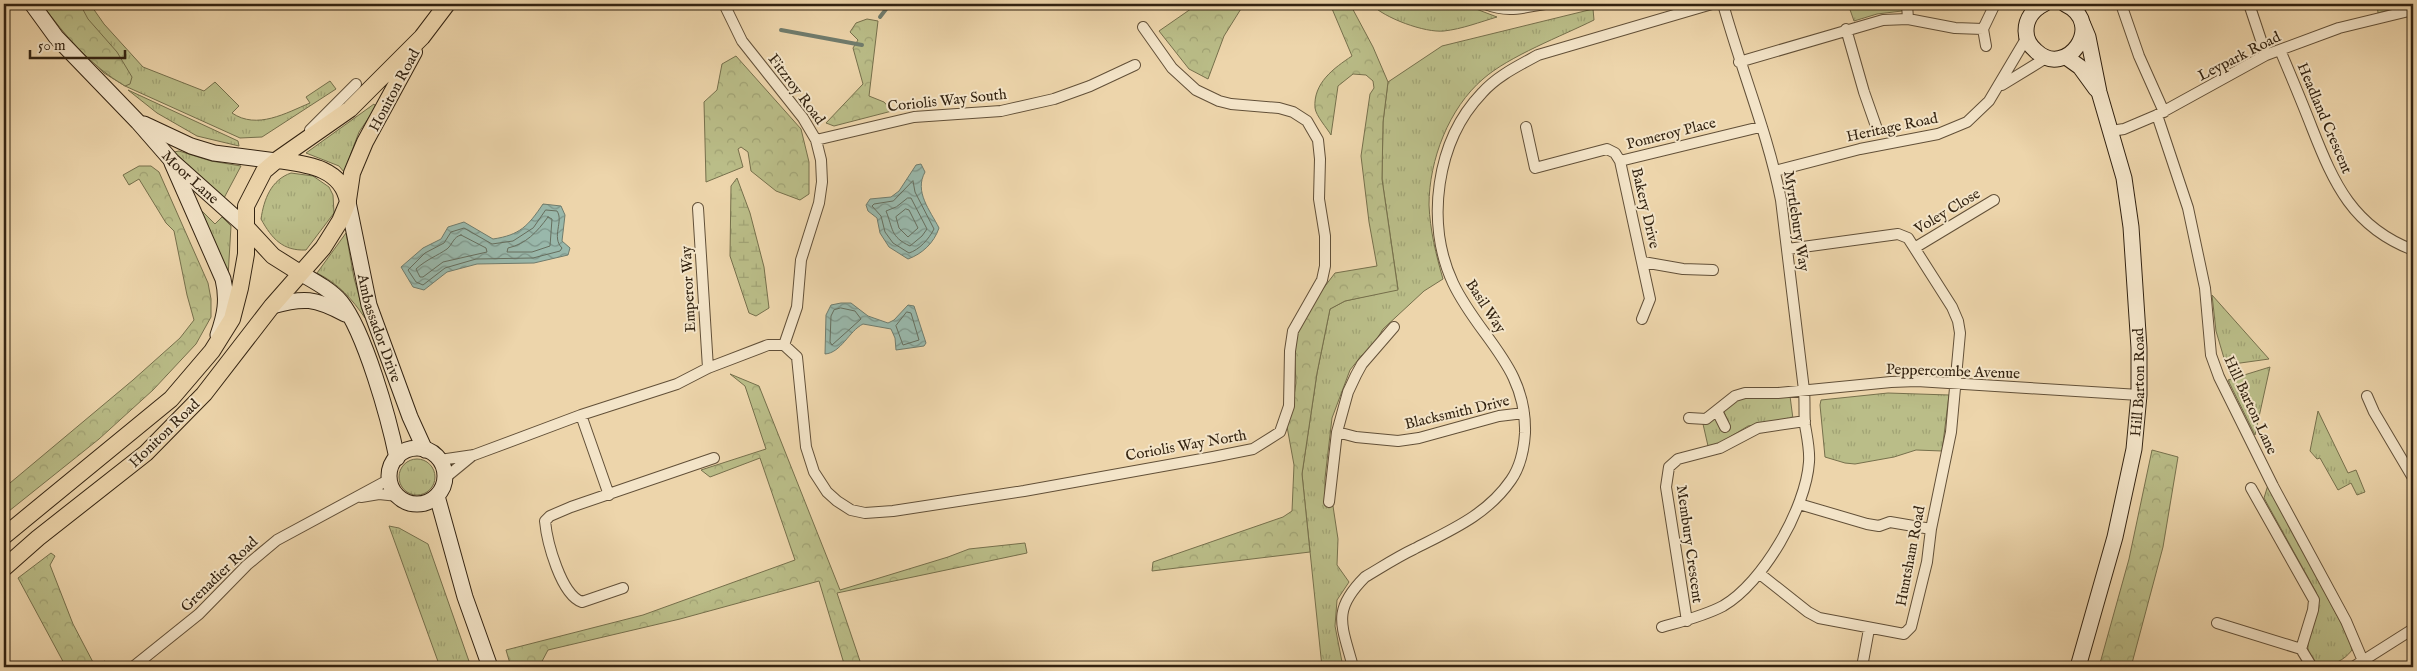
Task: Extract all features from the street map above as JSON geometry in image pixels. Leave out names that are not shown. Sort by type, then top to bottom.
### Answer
[{"type":"main road","name":"Moor Lane","points":[[32,4],[56,37],[138,122],[172,161],[247,228]]},
{"type":"main road","name":"Honiton Road","points":[[277,160],[294,147],[326,128],[350,109],[422,37],[447,4]]},
{"type":"main road","points":[[2044,4],[2033,11],[2028,11],[2027,37],[2034,50],[2046,58],[2066,57],[2080,44],[2083,26]]},
{"type":"main road","name":"Hill Barton Road","points":[[2065,4],[2078,13],[2088,37],[2098,92],[2124,178],[2131,227],[2139,348],[2139,395],[2134,449],[2115,537],[2078,667]]},
{"type":"main road","name":"Honiton Road","points":[[348,201],[352,172],[422,37]]},
{"type":"main road","name":"Hill Barton Road","points":[[2066,57],[2080,67],[2098,92]]},
{"type":"main road","name":"Moor Lane","points":[[138,122],[191,146],[214,153],[277,160]]},
{"type":"main road","points":[[277,160],[309,164],[324,170],[335,177],[348,201],[333,234],[300,273],[273,256],[247,228],[246,206],[264,171],[277,160]]},
{"type":"main road","points":[[172,161],[192,212],[223,279],[227,295],[225,312],[212,351]]},
{"type":"main road","name":"Ambassador Drive","points":[[348,201],[369,305],[410,417],[425,450]]},
{"type":"main road","name":"Honiton Road","points":[[4,536],[171,399],[212,351],[232,319],[246,254],[247,228]]},
{"type":"main road","name":"Honiton Road","points":[[4,568],[33,542],[146,453],[204,394],[300,273]]},
{"type":"main road","name":"Ambassador Drive","points":[[300,273],[340,301],[350,317],[368,358],[390,427],[397,458]]},
{"type":"main road","points":[[272,306],[307,299],[325,303],[350,317]]},
{"type":"main road","points":[[410,450],[425,450],[440,460],[445,478],[443,488],[437,496],[422,504],[409,503],[398,496],[390,479],[391,468],[397,458],[410,450]]},
{"type":"main road","points":[[437,496],[465,597],[490,667]]},
{"type":"main road","points":[[422,504],[445,529]]},
{"type":"street","name":"Fitzroy Road","points":[[724,4],[742,41],[803,118],[816,140],[821,160],[822,182],[819,202],[801,260],[797,307],[784,344]]},
{"type":"street","points":[[1485,4],[1500,10],[1545,4]]},
{"type":"street","name":"Basil Way","points":[[1353,667],[1341,618],[1347,597],[1365,577],[1476,516],[1502,492],[1512,478],[1524,445],[1524,413],[1516,380],[1453,284],[1444,253],[1438,201],[1444,162],[1452,138],[1467,110],[1483,92],[1515,68],[1538,55],[1712,4]]},
{"type":"street","name":"Myrtlebury Way","points":[[1723,4],[1739,62],[1775,171],[1788,249],[1804,390]]},
{"type":"street","points":[[1908,4],[1908,19]]},
{"type":"street","points":[[1986,46],[1983,29],[1993,11],[1994,4]]},
{"type":"street","name":"Hill Barton Lane","points":[[2121,4],[2161,113],[2188,208],[2205,288],[2211,355],[2219,378],[2268,478],[2346,621],[2363,661]]},
{"type":"street","points":[[2249,4],[2266,56]]},
{"type":"street","name":"Leypark Road","points":[[2111,132],[2124,129],[2161,113],[2280,50],[2339,28],[2413,10]]},
{"type":"street","points":[[1739,62],[1846,29],[1883,20],[1908,19],[1955,28],[1983,29]]},
{"type":"street","name":"Coriolis Way North","points":[[784,344],[797,357],[806,447],[814,472],[827,492],[837,501],[851,510],[865,513],[894,511],[1024,491],[1213,457],[1253,449],[1280,432],[1289,406],[1290,351],[1293,331],[1322,280],[1325,266],[1325,236],[1319,200],[1320,158],[1318,140],[1307,121],[1293,112],[1279,108],[1225,102],[1196,90],[1172,68],[1143,27]]},
{"type":"street","points":[[1846,29],[1877,130]]},
{"type":"street","name":"Heritage Road","points":[[1775,171],[1834,155],[1919,138],[1953,129],[1976,116],[1998,86],[2027,37]]},
{"type":"street","name":"Headland Crescent","points":[[2280,50],[2333,180],[2350,206],[2383,236],[2413,250]]},
{"type":"street","name":"Heritage Road","points":[[1998,86],[2046,58]]},
{"type":"street","name":"Coriolis Way South","points":[[816,140],[914,117],[1001,111],[1054,99],[1090,86],[1135,65]]},
{"type":"street","name":"Honiton Road","points":[[294,147],[356,84]]},
{"type":"street","name":"Pomeroy Place","points":[[1526,127],[1535,168],[1607,149],[1615,153],[1620,161],[1760,127]]},
{"type":"street","name":"Bakery Drive","points":[[1620,161],[1650,299],[1642,319]]},
{"type":"street","name":"Voley Close","points":[[1916,247],[1994,200]]},
{"type":"street","name":"Emperor Way","points":[[698,208],[708,368]]},
{"type":"street","points":[[1788,249],[1900,234],[1908,238],[1916,247]]},
{"type":"street","name":"Huntsham Road","points":[[1760,574],[1808,612],[1819,618],[1869,629],[1904,634],[1911,627],[1927,562],[1930,529],[1951,432],[1960,333],[1958,321],[1952,307],[1916,247]]},
{"type":"street","name":"Bakery Drive","points":[[1643,262],[1683,269],[1713,270]]},
{"type":"street","points":[[1329,502],[1337,432],[1348,392],[1362,364],[1394,327]]},
{"type":"street","points":[[440,460],[474,455],[581,415],[677,384],[708,368],[768,346],[784,344]]},
{"type":"street","name":"Peppercombe Avenue","points":[[1717,411],[1735,396],[1745,393],[1891,382],[2139,395]]},
{"type":"street","points":[[1662,627],[1687,621],[1724,605],[1736,598],[1760,574],[1799,504],[1806,485],[1810,461],[1805,421],[1804,390]]},
{"type":"street","points":[[2368,396],[2374,412],[2412,475]]},
{"type":"street","points":[[1689,418],[1706,419],[1717,411],[1725,427]]},
{"type":"street","name":"Blacksmith Drive","points":[[1337,432],[1356,437],[1398,441],[1419,438],[1498,416],[1524,413]]},
{"type":"street","points":[[581,415],[609,494]]},
{"type":"street","name":"Membury Crescent","points":[[1687,621],[1666,488],[1669,467],[1678,459],[1720,448],[1758,428],[1805,421]]},
{"type":"street","points":[[445,478],[474,455]]},
{"type":"street","points":[[623,588],[582,602],[575,600],[566,588],[546,531],[545,521],[550,516],[609,494],[714,458]]},
{"type":"street","name":"Grenadier Road","points":[[133,667],[199,614],[247,565],[277,540],[307,522],[390,479]]},
{"type":"street","points":[[2251,488],[2314,600],[2313,610],[2301,649]]},
{"type":"street","name":"Grenadier Road","points":[[357,497],[379,494],[398,496]]},
{"type":"street","points":[[1799,504],[1867,524],[1879,526],[1890,522],[1930,529]]},
{"type":"street","points":[[2217,622],[2301,649],[2312,667]]},
{"type":"street","points":[[1862,667],[1869,629]]},
{"type":"street","points":[[2353,667],[2413,629]]},
{"type":"green space","points":[[42,4],[90,4],[104,24],[143,67],[204,91],[215,82],[239,106],[232,113],[242,118],[261,120],[291,111],[310,103],[306,97],[330,81],[336,89],[262,137],[240,138],[125,86],[104,73],[56,23]]},
{"type":"green space","points":[[42,4],[80,4],[88,19],[117,52],[132,77],[130,84],[125,86],[113,78],[79,50]]},
{"type":"green space","points":[[1198,4],[1244,4],[1224,36],[1208,79],[1189,69],[1159,31]]},
{"type":"green space","points":[[1330,4],[1350,4],[1373,47],[1388,82],[1383,122],[1382,179],[1398,290],[1345,301],[1330,309],[1317,373],[1302,474],[1310,552],[1152,571],[1153,562],[1283,517],[1292,511],[1294,465],[1286,421],[1293,402],[1296,383],[1294,344],[1300,319],[1335,273],[1377,266],[1369,222],[1361,156],[1370,94],[1374,88],[1373,81],[1366,75],[1353,74],[1338,86],[1331,135],[1319,118],[1315,108],[1317,91],[1321,84],[1332,71],[1352,56]]},
{"type":"green space","points":[[1371,4],[1463,4],[1497,17],[1457,29],[1444,31],[1426,30],[1395,19]]},
{"type":"green space","points":[[1848,4],[1902,4],[1902,11],[1877,14],[1854,21]]},
{"type":"green space","points":[[2377,4],[2413,4],[2378,13]]},
{"type":"green space","points":[[1593,9],[1594,20],[1521,54],[1483,79],[1460,105],[1443,136],[1433,170],[1429,205],[1434,242],[1443,279],[1424,291],[1383,329],[1367,355],[1362,355],[1350,370],[1332,418],[1325,478],[1325,503],[1333,506],[1338,539],[1337,565],[1349,582],[1337,600],[1335,626],[1343,667],[1322,667],[1302,474],[1317,373],[1330,309],[1345,301],[1398,289],[1382,179],[1383,122],[1388,82],[1442,46]]},
{"type":"green space","points":[[867,19],[878,21],[869,96],[884,102],[892,111],[834,126],[826,123],[863,84],[853,48],[858,40],[850,32],[856,23]]},
{"type":"green space","points":[[736,56],[801,129],[809,162],[809,194],[800,200],[776,191],[751,171],[748,152],[741,147],[738,149],[743,167],[706,182],[704,102],[717,90],[722,64]]},
{"type":"green space","points":[[128,90],[238,141],[239,146],[197,136],[157,113]]},
{"type":"green space","points":[[374,104],[376,107],[359,132],[344,172],[339,166],[306,153]]},
{"type":"green space","points":[[179,151],[211,161],[241,166],[224,198],[174,152]]},
{"type":"green space","points":[[139,166],[151,166],[159,172],[208,283],[211,299],[211,317],[196,344],[153,390],[99,439],[4,515],[4,488],[133,380],[180,338],[194,320],[174,231],[166,223],[139,179],[129,185],[123,175]]},
{"type":"green space","points":[[291,173],[313,176],[329,187],[333,195],[334,213],[306,250],[291,248],[279,242],[269,232],[261,219],[264,204],[270,191],[278,180]]},
{"type":"green space","points":[[737,178],[750,213],[764,267],[769,308],[756,316],[749,313],[730,256],[731,186]]},
{"type":"green space","points":[[192,201],[215,224],[222,217],[231,226],[228,277]]},
{"type":"green space","points":[[346,233],[354,278],[365,318],[344,292],[317,273]]},
{"type":"green space","points":[[2212,295],[2269,359],[2226,365],[2216,331]]},
{"type":"green space","points":[[2270,367],[2255,435],[2228,380]]},
{"type":"green space","points":[[730,374],[759,386],[840,590],[969,549],[1025,543],[1027,553],[837,593],[862,667],[845,667],[819,581],[680,619],[548,650],[539,667],[511,667],[506,650],[643,615],[795,560],[760,458],[710,477],[701,470],[766,449],[745,386]]},
{"type":"green space","points":[[1888,393],[1949,395],[1942,451],[1916,450],[1894,457],[1855,464],[1825,457],[1821,400]]},
{"type":"green space","points":[[1749,396],[1790,396],[1793,419],[1748,426],[1720,443],[1708,446],[1703,424],[1715,418],[1730,426],[1724,412],[1741,398]]},
{"type":"green space","points":[[2318,411],[2348,473],[2356,470],[2365,492],[2357,495],[2351,483],[2338,490],[2320,458],[2317,459],[2310,451]]},
{"type":"green space","points":[[2152,450],[2178,457],[2163,547],[2131,667],[2099,667],[2129,559]]},
{"type":"green space","points":[[417,459],[424,460],[430,464],[434,470],[434,484],[430,490],[424,494],[417,495],[410,494],[404,490],[400,484],[399,477],[400,470],[404,464],[410,460]]},
{"type":"green space","points":[[2268,485],[2349,638],[2352,650],[2341,660],[2332,664],[2318,667],[2309,654],[2309,641],[2317,610],[2316,592],[2264,498]]},
{"type":"green space","points":[[389,526],[399,528],[428,544],[471,667],[440,667]]},
{"type":"green space","points":[[51,553],[55,556],[50,565],[73,624],[95,666],[105,661],[110,667],[66,667],[18,578]]},
{"type":"water","points":[[921,164],[925,172],[922,179],[922,194],[939,228],[927,247],[908,259],[889,247],[880,233],[877,218],[868,211],[866,205],[870,199],[891,197],[899,191],[916,165]]},
{"type":"water","points":[[543,204],[561,206],[565,215],[562,241],[570,248],[568,255],[534,263],[477,264],[447,272],[424,290],[413,287],[401,267],[423,248],[441,239],[448,227],[464,222],[493,239],[502,237],[517,232],[528,224]]},
{"type":"water","points":[[851,303],[868,316],[888,323],[894,320],[908,305],[914,306],[926,343],[924,346],[896,350],[895,338],[891,329],[863,324],[836,350],[825,354],[826,315],[831,305]]},
{"type":"waterway","points":[[880,17],[890,4]]},
{"type":"waterway","points":[[781,30],[862,45]]}]
